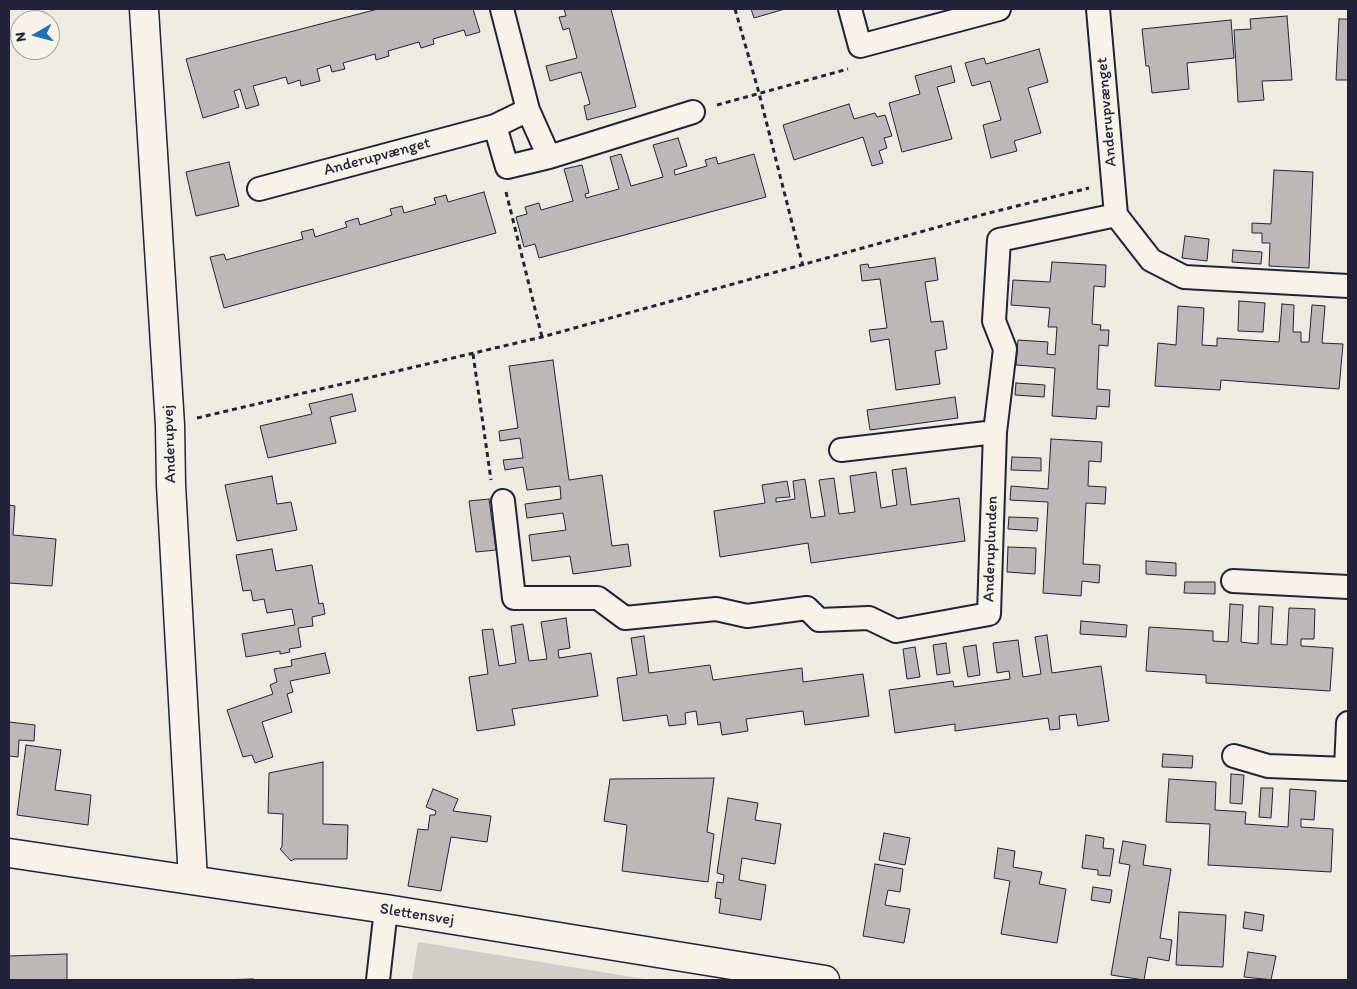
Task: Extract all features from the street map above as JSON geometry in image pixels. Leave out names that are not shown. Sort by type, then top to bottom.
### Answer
[{"type":"street","name":"Anderupvej","points":[[144,9],[170,425],[171,485],[193,880]]},
{"type":"street","points":[[502,9],[528,110],[549,157]]},
{"type":"street","points":[[850,9],[860,46],[954,14],[999,9]]},
{"type":"street","name":"Anderupvænget","points":[[1098,9],[1116,216]]},
{"type":"street","name":"Anderupvænget","points":[[259,189],[495,126],[528,110]]},
{"type":"street","points":[[495,126],[507,167],[549,157],[693,112]]},
{"type":"street","points":[[1116,216],[1151,260],[1184,277],[1348,286]]},
{"type":"street","name":"Anderuplunden","points":[[503,501],[514,598],[598,598],[625,618],[716,610],[747,616],[807,608],[819,620],[869,618],[896,631],[989,614],[995,432],[1005,349],[994,321],[999,240],[1116,216]]},
{"type":"street","points":[[841,450],[995,432]]},
{"type":"street","points":[[1233,581],[1348,587]]},
{"type":"street","points":[[1234,756],[1268,766],[1347,771],[1348,723]]},
{"type":"street","name":"Slettensvej","points":[[9,853],[386,909],[826,980]]},
{"type":"street","points":[[378,980],[386,909]]},
{"type":"path","points":[[735,9],[803,266]]},
{"type":"path","points":[[693,112],[854,67],[860,46]]},
{"type":"path","points":[[507,167],[503,180],[542,337]]},
{"type":"path","points":[[170,425],[542,337],[985,214],[1113,182]]},
{"type":"path","points":[[472,354],[494,498],[503,501]]},
{"type":"shaded area","points":[[418,942],[651,980],[412,980]]},
{"type":"building","points":[[378,9],[473,9],[480,32],[466,36],[464,30],[433,39],[434,44],[421,48],[419,42],[388,51],[389,56],[376,60],[375,54],[343,63],[345,69],[332,72],[330,65],[317,69],[320,81],[301,86],[300,80],[288,84],[286,77],[253,86],[259,105],[246,109],[240,89],[234,91],[239,107],[203,118],[186,59]]},
{"type":"building","points":[[564,9],[611,9],[636,107],[587,120],[584,106],[590,104],[581,72],[550,81],[546,66],[577,58],[569,28],[563,30],[559,17],[566,16]]},
{"type":"building","points":[[751,9],[785,9],[754,18]]},
{"type":"building","points":[[1287,16],[1292,80],[1262,81],[1264,100],[1238,102],[1234,30],[1251,29],[1250,19]]},
{"type":"building","points":[[1339,19],[1348,19],[1348,80],[1336,80]]},
{"type":"building","points":[[1231,20],[1234,58],[1187,63],[1189,89],[1152,93],[1149,66],[1146,66],[1142,29]]},
{"type":"building","points":[[1039,49],[1048,82],[1028,88],[1041,133],[1014,141],[1017,151],[991,158],[983,125],[1001,120],[990,81],[972,86],[965,63],[984,58],[986,64]]},
{"type":"building","points":[[951,66],[955,82],[937,87],[952,139],[902,152],[889,103],[920,94],[915,76]]},
{"type":"building","points":[[849,104],[854,119],[875,113],[877,117],[885,115],[892,136],[884,138],[887,148],[879,151],[883,163],[872,166],[863,137],[794,160],[783,125]]},
{"type":"building","points":[[678,138],[687,166],[674,170],[675,175],[707,166],[705,160],[716,157],[718,164],[754,154],[766,197],[539,258],[535,244],[524,247],[516,217],[527,214],[525,207],[539,203],[541,210],[573,201],[564,169],[582,165],[589,193],[585,194],[586,198],[619,189],[610,157],[621,154],[631,186],[663,177],[653,145]]},
{"type":"building","points":[[229,162],[239,206],[196,216],[186,172]]},
{"type":"building","points":[[1274,170],[1313,172],[1309,268],[1269,266],[1270,243],[1262,243],[1262,233],[1252,233],[1252,223],[1271,224]]},
{"type":"building","points":[[484,192],[496,233],[224,308],[210,257],[224,254],[226,260],[303,239],[301,232],[313,229],[315,237],[347,227],[345,222],[358,218],[360,225],[392,215],[390,209],[402,206],[404,213],[436,204],[434,198],[446,195],[448,202]]},
{"type":"building","points":[[1185,236],[1209,239],[1207,261],[1182,258]]},
{"type":"building","points":[[1233,250],[1262,252],[1261,264],[1232,262]]},
{"type":"building","points":[[935,258],[938,280],[925,282],[931,322],[943,321],[947,349],[935,351],[940,384],[896,390],[889,339],[871,342],[869,330],[887,328],[880,279],[862,281],[860,265],[868,264],[869,268]]},
{"type":"building","points":[[1052,262],[1106,265],[1105,287],[1094,286],[1092,324],[1101,325],[1100,330],[1109,330],[1108,346],[1099,345],[1097,389],[1110,390],[1109,407],[1097,406],[1096,419],[1052,416],[1055,368],[1016,365],[1018,340],[1048,342],[1047,354],[1055,355],[1057,327],[1048,327],[1050,308],[1011,305],[1013,280],[1050,282]]},
{"type":"building","points":[[1239,301],[1265,303],[1263,332],[1238,331]]},
{"type":"building","points":[[1282,304],[1294,305],[1293,332],[1301,332],[1301,342],[1309,342],[1312,305],[1325,306],[1322,343],[1343,344],[1339,389],[1221,380],[1220,390],[1155,386],[1158,343],[1176,345],[1178,306],[1204,308],[1202,345],[1217,346],[1217,338],[1279,342]]},
{"type":"building","points":[[553,360],[569,480],[602,475],[612,546],[628,544],[631,566],[573,574],[570,556],[532,561],[529,535],[566,530],[563,513],[527,518],[525,504],[561,499],[560,486],[527,490],[523,467],[505,470],[503,460],[523,458],[520,438],[500,441],[499,431],[518,428],[509,366]]},
{"type":"building","points":[[1016,383],[1045,385],[1044,397],[1015,395]]},
{"type":"building","points":[[352,394],[356,411],[330,417],[336,443],[268,458],[260,426],[312,414],[309,404]]},
{"type":"building","points":[[955,397],[958,418],[870,430],[867,410]]},
{"type":"building","points":[[1051,439],[1102,442],[1101,462],[1089,461],[1088,486],[1106,487],[1105,504],[1086,503],[1083,564],[1100,565],[1099,583],[1082,581],[1081,596],[1043,593],[1048,502],[1010,500],[1011,486],[1048,489]]},
{"type":"building","points":[[1012,457],[1041,458],[1041,471],[1011,470]]},
{"type":"building","points":[[906,468],[911,505],[959,498],[965,541],[811,563],[808,543],[720,557],[714,511],[765,503],[762,485],[787,481],[790,497],[776,498],[776,502],[795,499],[793,481],[805,479],[811,518],[825,516],[819,480],[834,478],[839,514],[855,512],[850,476],[876,472],[881,508],[897,505],[892,470]]},
{"type":"building","points":[[272,476],[277,504],[291,502],[297,530],[237,541],[225,485]]},
{"type":"building","points":[[489,499],[496,550],[476,552],[469,501]]},
{"type":"building","points":[[9,505],[15,506],[13,535],[56,539],[52,586],[9,583]]},
{"type":"building","points":[[1009,517],[1038,518],[1037,531],[1008,529]]},
{"type":"building","points":[[1008,547],[1036,548],[1035,574],[1007,572]]},
{"type":"building","points":[[272,549],[276,571],[312,565],[319,604],[323,603],[325,614],[312,617],[313,626],[298,628],[301,647],[289,649],[290,652],[280,654],[280,651],[246,657],[242,634],[295,625],[292,609],[267,613],[264,599],[253,601],[251,590],[243,591],[236,555]]},
{"type":"building","points":[[1146,561],[1176,563],[1176,576],[1146,574]]},
{"type":"building","points":[[1185,582],[1215,582],[1215,594],[1184,593]]},
{"type":"building","points":[[1230,604],[1243,605],[1241,642],[1258,644],[1259,606],[1273,607],[1271,644],[1287,645],[1289,608],[1315,609],[1314,639],[1301,639],[1301,646],[1333,648],[1330,691],[1206,683],[1206,675],[1146,671],[1149,627],[1213,631],[1213,641],[1228,642]]},
{"type":"building","points":[[566,618],[570,648],[558,650],[559,658],[591,653],[598,696],[512,709],[515,725],[477,731],[469,677],[488,674],[482,630],[493,629],[499,666],[516,663],[511,626],[523,624],[529,661],[547,659],[541,622]]},
{"type":"building","points":[[1081,621],[1127,625],[1126,637],[1080,634]]},
{"type":"building","points":[[1047,635],[1052,673],[1101,666],[1109,721],[1078,726],[1076,714],[1059,716],[1060,729],[1050,730],[1048,718],[955,731],[955,724],[895,733],[889,690],[953,681],[954,687],[1010,679],[1009,671],[997,673],[993,643],[1018,640],[1023,677],[1041,674],[1035,637]]},
{"type":"building","points":[[644,636],[649,673],[710,665],[713,680],[802,668],[803,682],[863,674],[869,716],[805,725],[803,711],[746,719],[748,731],[722,735],[720,722],[698,725],[696,711],[685,713],[686,724],[669,726],[667,715],[623,721],[617,678],[637,675],[631,638]]},
{"type":"building","points":[[946,643],[950,673],[937,675],[933,645]]},
{"type":"building","points":[[976,645],[980,675],[968,677],[963,647]]},
{"type":"building","points":[[915,647],[920,677],[907,679],[903,649]]},
{"type":"building","points":[[325,653],[330,673],[290,681],[293,692],[287,694],[292,712],[262,722],[273,757],[255,763],[252,755],[243,757],[227,710],[273,694],[270,685],[277,682],[274,669],[292,666],[291,660]]},
{"type":"building","points":[[9,722],[35,725],[34,741],[19,740],[18,757],[9,756]]},
{"type":"building","points":[[26,745],[61,750],[55,790],[91,795],[88,825],[17,815]]},
{"type":"building","points":[[1163,754],[1193,756],[1192,768],[1162,767]]},
{"type":"building","points":[[323,762],[323,824],[348,825],[347,859],[294,859],[291,861],[280,849],[282,847],[283,814],[268,813],[269,773]]},
{"type":"building","points":[[1231,774],[1244,775],[1242,804],[1230,803]]},
{"type":"building","points":[[714,778],[707,832],[714,834],[708,882],[622,871],[627,825],[604,821],[610,779]]},
{"type":"building","points":[[1169,779],[1216,782],[1215,810],[1246,812],[1245,824],[1288,827],[1290,789],[1316,791],[1314,820],[1301,819],[1301,827],[1333,829],[1331,872],[1208,865],[1210,824],[1166,822]]},
{"type":"building","points":[[1261,788],[1273,788],[1271,818],[1259,817]]},
{"type":"building","points":[[433,789],[458,799],[453,811],[491,816],[487,842],[451,837],[441,891],[408,886],[418,829],[428,830],[430,815],[435,815],[436,811],[426,807]]},
{"type":"building","points":[[728,798],[758,803],[755,820],[781,824],[775,864],[742,858],[739,880],[766,885],[761,920],[719,913],[721,899],[715,898],[717,882],[723,883],[724,875],[717,873]]},
{"type":"building","points":[[884,833],[910,838],[905,865],[879,860]]},
{"type":"building","points":[[1086,835],[1104,838],[1103,848],[1114,849],[1110,876],[1098,875],[1098,870],[1082,868]]},
{"type":"building","points":[[1123,841],[1146,845],[1143,865],[1171,869],[1160,938],[1172,940],[1169,961],[1148,957],[1144,980],[1111,975],[1130,865],[1119,863]]},
{"type":"building","points":[[998,848],[1015,851],[1013,867],[1042,872],[1039,884],[1066,889],[1057,943],[1001,934],[1010,881],[994,878]]},
{"type":"building","points":[[875,864],[903,869],[900,892],[888,890],[885,905],[910,909],[904,943],[863,936]]},
{"type":"building","points":[[1093,887],[1112,890],[1110,903],[1091,900]]},
{"type":"building","points":[[1179,912],[1226,915],[1223,967],[1176,965]]},
{"type":"building","points":[[1245,912],[1264,915],[1262,931],[1243,928]]},
{"type":"building","points":[[1248,952],[1276,956],[1271,980],[1244,977]]},
{"type":"building","points":[[67,954],[67,980],[9,980],[9,956]]},
{"type":"building","points":[[253,979],[253,980],[216,980]]}]
